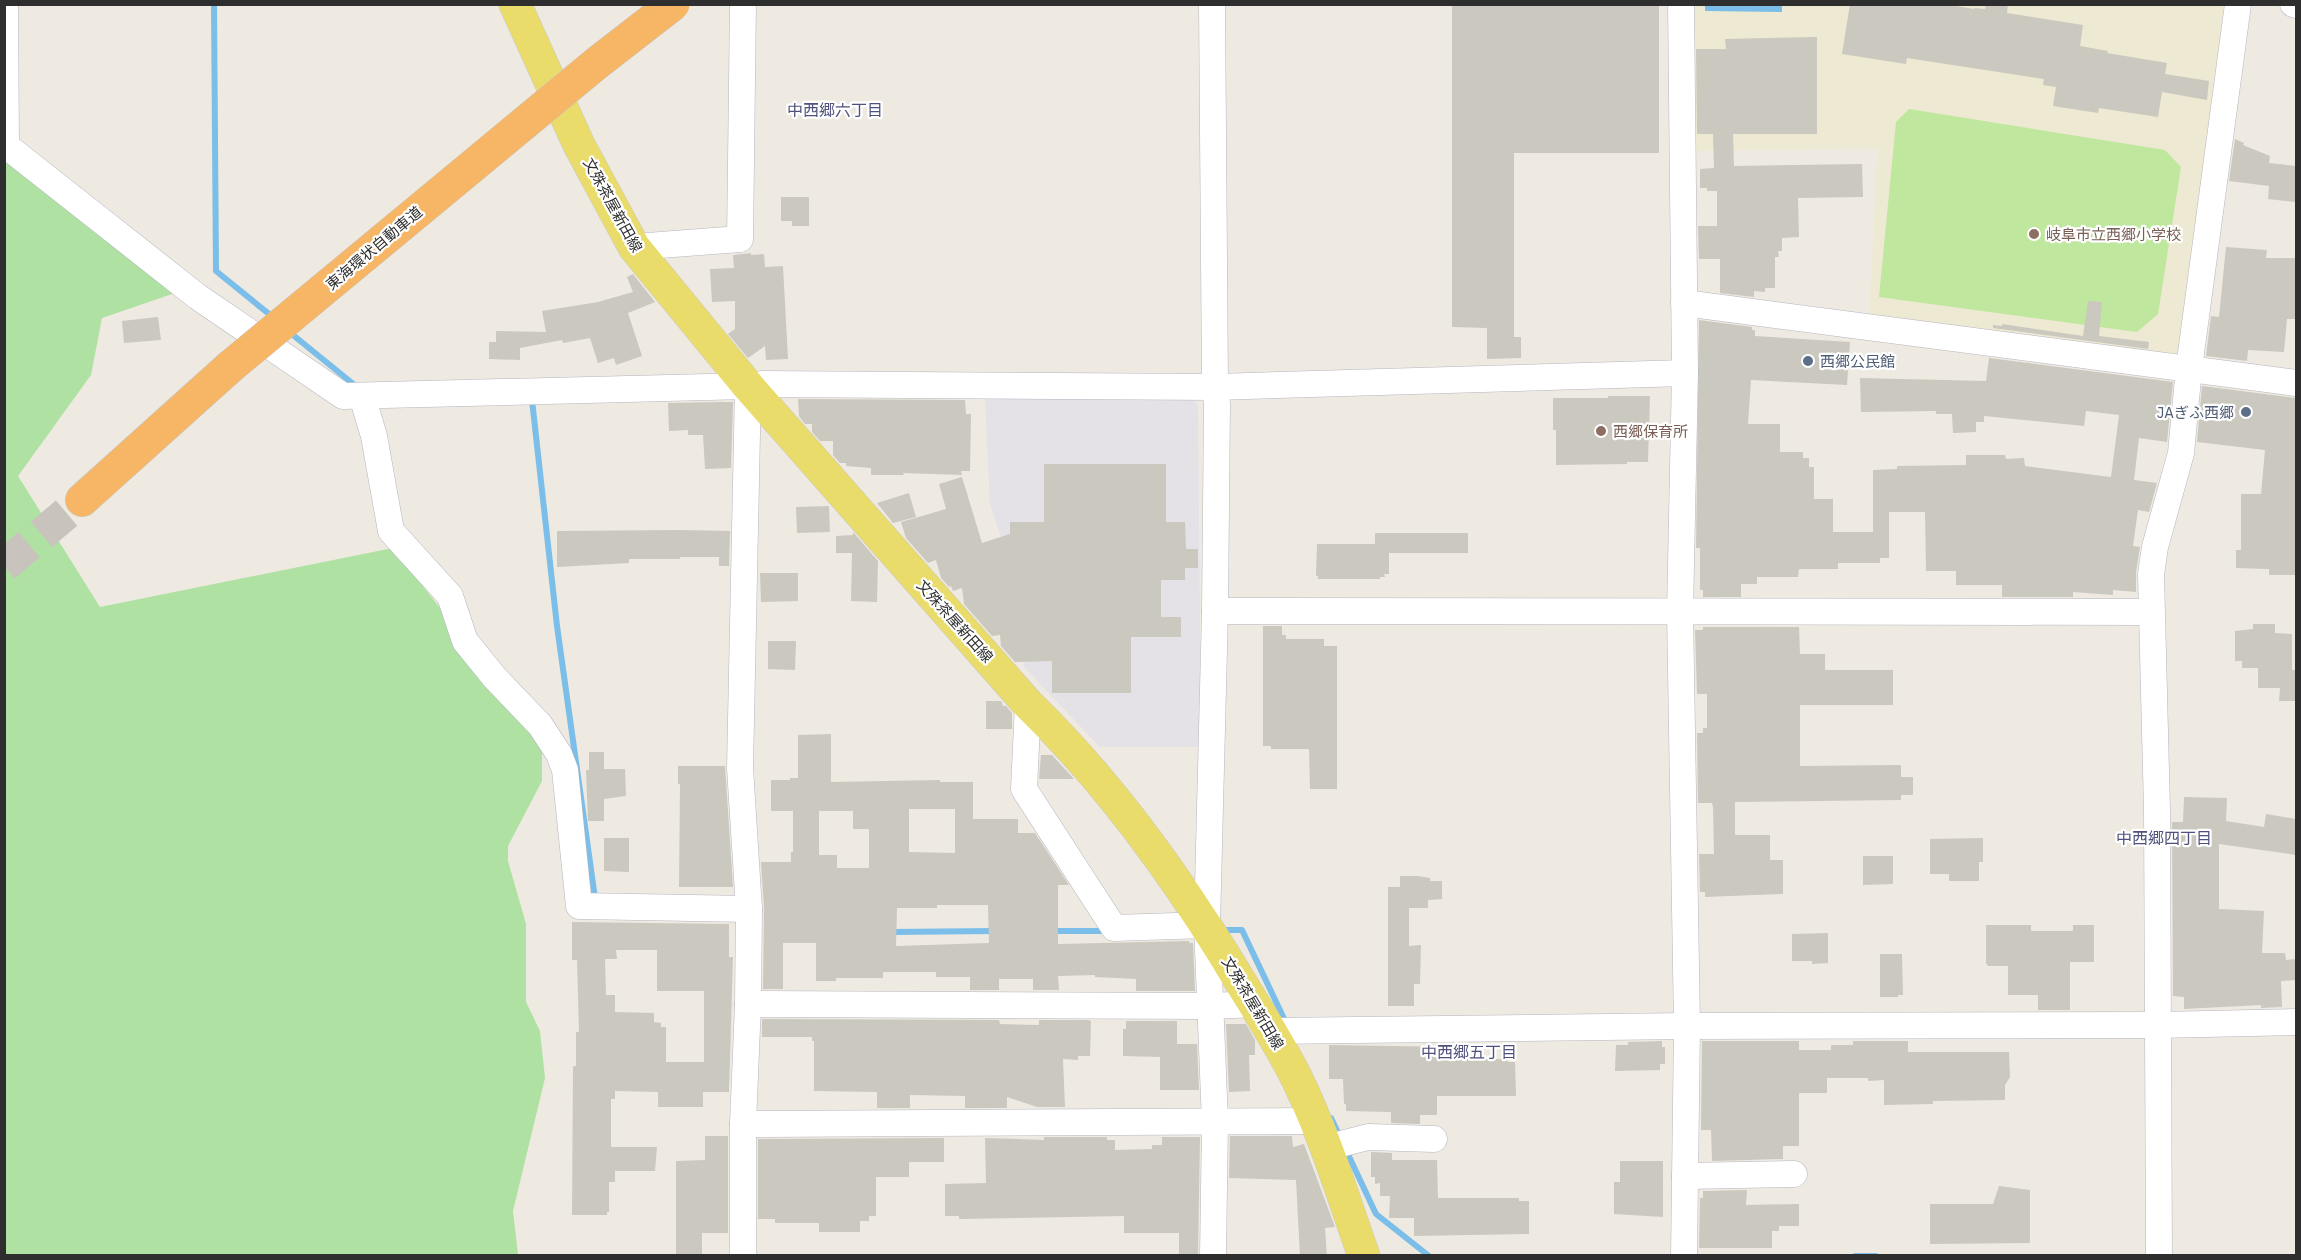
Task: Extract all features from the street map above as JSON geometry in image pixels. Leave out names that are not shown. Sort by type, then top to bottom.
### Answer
[{"type":"highway","name":"東海環状自動車道","points":[[82,500],[231,366],[597,63],[673,4]]},
{"type":"main road","name":"文殊茶屋新田線","points":[[515,4],[579,145],[634,247],[748,386],[1119,805],[1207,925],[1272,1031],[1320,1134],[1364,1256]]},
{"type":"street","points":[[5,4],[5,145],[198,297],[343,396],[762,384],[1215,387],[1685,373]]},
{"type":"street","points":[[634,247],[740,239],[743,4]]},
{"type":"street","points":[[1212,4],[1217,404],[1215,611],[1207,925],[1215,1122],[1213,1256]]},
{"type":"street","points":[[1681,4],[1685,373],[1680,612],[1687,1026],[1684,1256]]},
{"type":"street","points":[[2159,1256],[2157,810],[2151,574],[2181,453],[2189,368],[2238,4]]},
{"type":"street","points":[[1684,303],[2296,383]]},
{"type":"street","points":[[743,1256],[743,1124],[749,909],[740,768],[748,386]]},
{"type":"street","points":[[362,396],[374,436],[392,531],[450,596],[465,641],[495,678],[540,725],[559,754],[565,770],[579,906],[749,909]]},
{"type":"street","points":[[1215,611],[2151,612]]},
{"type":"street","points":[[1028,704],[1024,789],[1114,928],[1207,925]]},
{"type":"street","points":[[748,1004],[1211,1006],[1255,1004]]},
{"type":"street","points":[[1272,1031],[2296,1022]]},
{"type":"street","points":[[743,1124],[1215,1122],[1320,1134],[1434,1139]]},
{"type":"street","points":[[1685,1176],[1794,1174]]},
{"type":"shaded area","name":"岐阜市立西郷小学校","points":[[2213,4],[2224,6],[2179,350],[2170,358],[1869,316],[1878,148],[1692,151],[1690,5]]},
{"type":"shaded area","points":[[1191,396],[1198,406],[1201,747],[1100,747],[1024,667],[1018,589],[990,504],[985,398]]},
{"type":"green space","points":[[1909,109],[2165,150],[2181,167],[2158,314],[2137,332],[1879,297],[1896,122]]},
{"type":"green space","points":[[4,156],[175,293],[102,318],[91,375],[18,476],[100,607],[393,548],[520,710],[542,743],[542,781],[508,846],[508,861],[526,924],[526,1002],[540,1031],[545,1078],[513,1211],[518,1255],[5,1255]]},
{"type":"water","points":[[1705,5],[1782,5],[1782,12],[1705,11]]},
{"type":"building","points":[[1452,4],[1659,4],[1659,153],[1514,153],[1514,337],[1521,337],[1521,358],[1487,359],[1487,328],[1452,327]]},
{"type":"building","points":[[1850,4],[1944,4],[1985,9],[1986,4],[2008,4],[2007,13],[2083,25],[2080,46],[2167,63],[2165,74],[2209,81],[2207,100],[2162,92],[2158,117],[2099,108],[2098,113],[2053,106],[2056,87],[2043,85],[2044,79],[1907,58],[1906,64],[1842,54]]},
{"type":"building","points":[[1817,37],[1817,134],[1733,134],[1734,166],[1862,164],[1863,197],[1798,198],[1799,237],[1782,238],[1782,251],[1778,251],[1779,257],[1775,257],[1775,288],[1765,288],[1765,292],[1754,291],[1754,297],[1720,293],[1720,259],[1699,259],[1698,226],[1717,226],[1717,191],[1700,188],[1700,169],[1714,168],[1713,134],[1697,134],[1696,49],[1726,49],[1725,39]]},
{"type":"building","points":[[2235,139],[2244,143],[2243,145],[2270,156],[2269,163],[2296,166],[2296,202],[2268,199],[2269,186],[2229,181]]},
{"type":"building","points":[[781,197],[809,197],[809,226],[792,226],[792,221],[781,221]]},
{"type":"building","points":[[2226,247],[2267,250],[2266,258],[2296,258],[2296,319],[2287,319],[2284,352],[2248,350],[2247,361],[2206,356],[2211,316],[2219,317]]},
{"type":"building","points":[[751,253],[751,255],[764,254],[765,267],[783,266],[788,359],[766,360],[765,346],[748,358],[728,334],[735,329],[735,301],[712,302],[710,269],[734,268],[733,255]]},
{"type":"building","points":[[633,274],[655,302],[628,313],[642,356],[616,365],[614,358],[598,363],[590,338],[563,343],[562,340],[520,348],[520,360],[489,359],[489,342],[496,342],[496,331],[546,332],[542,311],[598,302],[633,292],[627,277]]},
{"type":"building","points":[[2088,301],[2102,302],[2099,336],[2149,342],[2148,349],[1993,328],[1993,325],[2002,326],[2002,324],[2083,336]]},
{"type":"building","points":[[158,317],[161,340],[124,343],[122,321]]},
{"type":"building","points":[[1699,320],[1752,327],[1752,330],[1755,330],[1755,336],[1850,342],[1847,385],[1751,380],[1748,424],[1780,424],[1780,452],[1803,452],[1803,458],[1809,458],[1809,467],[1814,467],[1814,499],[1833,499],[1833,532],[1873,532],[1873,470],[1897,469],[1897,466],[1966,465],[1966,455],[2005,455],[2006,459],[2024,458],[2025,466],[2111,477],[2119,415],[2086,411],[2084,426],[1984,416],[1984,422],[1976,422],[1976,432],[1953,433],[1952,414],[1936,414],[1936,411],[1861,412],[1860,378],[1986,381],[1989,358],[2173,382],[2167,442],[2139,438],[2134,480],[2157,483],[2149,512],[2138,510],[2133,546],[2140,547],[2136,592],[2113,590],[2113,595],[2073,592],[2073,597],[2002,597],[2002,585],[1956,585],[1956,571],[1926,571],[1925,512],[1889,512],[1889,558],[1880,558],[1880,563],[1838,563],[1838,569],[1799,569],[1798,577],[1757,577],[1757,584],[1741,584],[1741,597],[1703,597],[1703,590],[1700,590],[1700,548],[1696,548]]},
{"type":"building","points":[[2202,386],[2296,398],[2296,575],[2269,575],[2269,569],[2236,568],[2236,550],[2241,550],[2241,494],[2261,494],[2265,450],[2197,442]]},
{"type":"building","points":[[1608,396],[1650,396],[1648,462],[1556,465],[1553,398],[1608,398]]},
{"type":"building","points":[[798,399],[965,400],[966,414],[971,414],[970,471],[961,471],[962,475],[903,473],[904,475],[871,475],[871,468],[846,466],[846,463],[840,463],[833,455],[833,441],[820,441],[812,432],[812,424],[805,424],[799,416]]},
{"type":"building","points":[[733,402],[731,468],[705,469],[703,435],[688,435],[688,430],[669,431],[668,403]]},
{"type":"building","points":[[1044,464],[1166,464],[1166,522],[1185,522],[1186,549],[1198,549],[1198,568],[1185,568],[1185,580],[1161,580],[1161,617],[1181,617],[1181,637],[1131,637],[1131,693],[1052,693],[1052,661],[1015,662],[1001,646],[1000,635],[992,636],[964,604],[962,588],[953,591],[951,586],[949,587],[941,578],[936,560],[928,563],[906,538],[901,522],[946,509],[939,484],[962,477],[982,543],[1010,534],[1010,522],[1044,522]]},
{"type":"building","points":[[909,493],[916,517],[893,523],[877,503]]},
{"type":"building","points":[[829,506],[830,532],[797,533],[796,507]]},
{"type":"building","points":[[557,531],[730,531],[729,566],[719,566],[719,557],[680,557],[680,559],[629,559],[629,563],[557,567]]},
{"type":"building","points":[[853,532],[878,561],[877,602],[851,601],[852,553],[836,553],[836,536],[853,535]]},
{"type":"building","points":[[1375,533],[1468,533],[1468,553],[1389,553],[1389,574],[1384,574],[1385,577],[1380,577],[1380,579],[1318,579],[1316,576],[1317,544],[1375,544]]},
{"type":"building","points":[[760,573],[798,573],[798,601],[761,602]]},
{"type":"building","points":[[2253,624],[2275,624],[2275,633],[2292,634],[2292,670],[2296,670],[2296,701],[2279,701],[2280,688],[2258,688],[2258,668],[2242,668],[2242,661],[2235,661],[2235,631],[2253,629]]},
{"type":"building","points":[[1263,626],[1282,626],[1282,635],[1286,635],[1286,639],[1324,639],[1324,646],[1337,646],[1337,789],[1310,789],[1309,749],[1271,749],[1271,746],[1263,746]]},
{"type":"building","points":[[1703,627],[1799,627],[1800,654],[1825,654],[1825,670],[1893,670],[1893,705],[1800,705],[1800,766],[1901,765],[1901,777],[1913,777],[1913,795],[1901,795],[1901,800],[1735,802],[1735,835],[1770,835],[1770,860],[1783,860],[1783,894],[1705,897],[1705,892],[1700,892],[1699,854],[1714,854],[1712,803],[1698,803],[1697,733],[1703,733],[1703,728],[1707,728],[1707,694],[1697,694],[1695,630],[1703,630]]},
{"type":"building","points":[[768,641],[796,641],[795,670],[768,669]]},
{"type":"building","points":[[986,701],[1001,701],[1003,706],[1006,706],[1012,713],[1012,729],[986,729]]},
{"type":"building","points":[[831,734],[831,782],[940,780],[940,782],[973,782],[973,819],[1018,819],[1018,833],[1035,833],[1069,885],[1058,885],[1058,944],[1189,941],[1193,943],[1195,991],[1136,991],[1136,979],[1095,977],[1095,975],[1058,976],[1059,990],[1033,990],[1033,979],[999,979],[999,990],[970,990],[970,977],[936,977],[936,972],[883,972],[883,978],[836,978],[836,981],[816,981],[816,943],[783,943],[783,989],[763,989],[764,908],[761,862],[791,862],[791,852],[793,852],[793,811],[771,811],[771,780],[798,778],[798,735]],"holes":[[[909,809],[955,809],[955,853],[909,852]],[[819,811],[853,811],[853,829],[869,829],[869,868],[837,868],[837,855],[819,855]],[[937,905],[988,905],[989,943],[896,946],[897,908],[937,908]]]},
{"type":"building","points":[[589,752],[604,752],[604,769],[625,769],[626,796],[604,799],[604,821],[588,821],[586,770],[589,770]]},
{"type":"building","points":[[1041,755],[1052,755],[1074,779],[1039,779]]},
{"type":"building","points":[[678,766],[725,766],[733,887],[679,887],[680,784],[678,784]]},
{"type":"building","points":[[2184,797],[2227,798],[2226,821],[2264,827],[2266,814],[2296,819],[2296,855],[2219,844],[2219,909],[2264,911],[2262,953],[2285,953],[2286,960],[2296,959],[2296,980],[2281,981],[2282,1007],[2261,1008],[2261,1005],[2184,1009],[2184,997],[2173,996],[2172,822],[2183,822]]},
{"type":"building","points":[[604,838],[629,838],[629,872],[604,871]]},
{"type":"building","points":[[1983,838],[1983,862],[1979,862],[1979,881],[1949,881],[1949,874],[1930,874],[1930,839]]},
{"type":"building","points":[[1863,856],[1893,856],[1893,884],[1863,885]]},
{"type":"building","points":[[1400,876],[1418,876],[1430,878],[1430,881],[1442,881],[1442,899],[1428,900],[1428,908],[1409,908],[1409,946],[1421,945],[1420,984],[1414,984],[1414,1006],[1388,1006],[1388,887],[1400,887]]},
{"type":"building","points":[[572,922],[729,924],[729,957],[733,957],[729,1092],[703,1092],[703,1107],[658,1107],[658,1092],[615,1091],[615,1099],[611,1099],[611,1147],[657,1147],[655,1171],[615,1171],[615,1182],[609,1182],[609,1212],[607,1215],[572,1215],[573,1066],[576,1066],[576,1032],[579,1032],[577,960],[572,960]],"holes":[[[616,950],[657,950],[657,991],[704,991],[704,1062],[666,1062],[666,1027],[661,1027],[661,1023],[654,1022],[654,1013],[615,1012],[615,995],[606,995],[605,959],[617,959]]]},
{"type":"building","points":[[1986,925],[2031,925],[2031,931],[2073,931],[2073,925],[2094,925],[2094,962],[2070,962],[2070,1010],[2038,1010],[2038,995],[2008,995],[2008,966],[1988,966],[1986,963]]},
{"type":"building","points":[[1828,933],[1828,963],[1812,964],[1812,961],[1792,961],[1792,934]]},
{"type":"building","points":[[1880,954],[1902,954],[1903,995],[1880,997]]},
{"type":"building","points":[[762,1019],[999,1020],[1000,1024],[1039,1025],[1039,1020],[1088,1020],[1091,1021],[1090,1056],[1078,1056],[1078,1060],[1063,1059],[1065,1107],[1037,1107],[1007,1097],[1007,1108],[965,1108],[965,1096],[910,1095],[910,1108],[877,1108],[877,1092],[814,1091],[814,1041],[812,1037],[762,1037]]},
{"type":"building","points":[[1126,1021],[1177,1021],[1177,1044],[1197,1044],[1199,1090],[1160,1090],[1160,1057],[1123,1056],[1123,1029],[1126,1029]]},
{"type":"building","points":[[1226,1024],[1246,1024],[1255,1040],[1255,1055],[1249,1055],[1250,1091],[1229,1092]]},
{"type":"building","points":[[1662,1041],[1662,1047],[1665,1047],[1665,1064],[1660,1064],[1660,1070],[1615,1071],[1616,1045],[1628,1045],[1628,1042]]},
{"type":"building","points":[[1702,1041],[1799,1041],[1799,1050],[1831,1050],[1831,1045],[1853,1045],[1853,1041],[1908,1041],[1908,1052],[2009,1052],[2010,1077],[2005,1085],[2005,1100],[1933,1101],[1933,1104],[1884,1105],[1884,1080],[1827,1078],[1827,1093],[1799,1093],[1799,1146],[1783,1146],[1783,1159],[1712,1161],[1711,1130],[1701,1130]]},
{"type":"building","points":[[1329,1045],[1452,1047],[1452,1059],[1508,1059],[1508,1062],[1515,1062],[1516,1096],[1437,1096],[1437,1115],[1420,1115],[1420,1124],[1391,1123],[1391,1112],[1346,1111],[1343,1079],[1329,1079]]},
{"type":"building","points":[[705,1136],[728,1136],[728,1233],[702,1233],[702,1256],[676,1256],[676,1161],[705,1160]]},
{"type":"building","points":[[1230,1136],[1292,1136],[1293,1147],[1304,1144],[1335,1227],[1325,1228],[1327,1256],[1300,1256],[1296,1180],[1229,1178]]},
{"type":"building","points":[[1044,1137],[1107,1137],[1107,1140],[1115,1140],[1115,1150],[1152,1149],[1152,1145],[1162,1145],[1162,1137],[1200,1137],[1198,1256],[1179,1256],[1179,1233],[1124,1233],[1124,1216],[959,1219],[959,1216],[945,1216],[945,1184],[986,1183],[985,1138],[1044,1140]]},
{"type":"building","points":[[944,1138],[944,1162],[909,1162],[909,1177],[876,1177],[876,1216],[869,1216],[869,1221],[860,1221],[860,1232],[819,1232],[819,1223],[775,1223],[775,1219],[758,1219],[758,1139]]},
{"type":"building","points":[[1371,1152],[1392,1153],[1392,1160],[1437,1160],[1438,1198],[1519,1198],[1519,1201],[1529,1201],[1529,1234],[1414,1236],[1414,1218],[1389,1218],[1390,1196],[1380,1196],[1380,1183],[1375,1184],[1375,1177],[1371,1177]]},
{"type":"building","points":[[1620,1161],[1663,1161],[1663,1217],[1614,1214],[1614,1182],[1620,1182]]},
{"type":"building","points":[[1999,1186],[2030,1190],[2030,1243],[1930,1244],[1930,1204],[1993,1204]]},
{"type":"building","points":[[1747,1190],[1746,1205],[1799,1204],[1799,1226],[1779,1226],[1779,1231],[1772,1231],[1772,1248],[1699,1248],[1700,1198],[1703,1198],[1703,1191]]},
{"type":"waterway","points":[[214,4],[216,271],[274,318]]},
{"type":"waterway","points":[[288,331],[357,387]]},
{"type":"waterway","points":[[529,400],[532,400],[557,626],[595,898],[599,898]]},
{"type":"waterway","points":[[1220,930],[1242,930],[1287,1025]]},
{"type":"waterway","points":[[890,932],[996,931]]},
{"type":"waterway","points":[[1052,931],[1107,931]]},
{"type":"waterway","points":[[1331,1118],[1341,1139]]},
{"type":"waterway","points":[[1345,1148],[1376,1214],[1429,1256]]},
{"type":"waterway","points":[[1855,1256],[1876,1256]]},
{"type":"tunnel","points":[[4,566],[82,500]]},
{"type":"place","name":"岐阜市立西郷小学校","points":[[2034,234]]},
{"type":"place","name":"西郷公民館","points":[[1808,361]]},
{"type":"place","name":"JAぎふ西郷","points":[[2246,412]]},
{"type":"place","name":"西郷保育所","points":[[1601,431]]},
{"type":"district","name":"中西郷六丁目","points":[[835,110]]},
{"type":"district","name":"中西郷四丁目","points":[[2164,838]]},
{"type":"district","name":"中西郷五丁目","points":[[1469,1052]]}]
